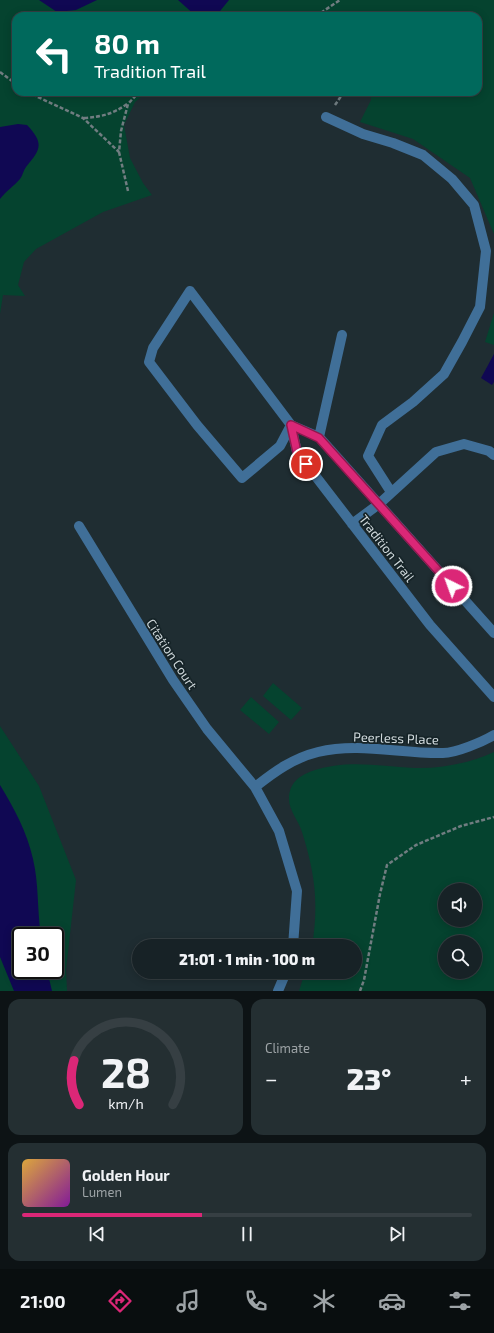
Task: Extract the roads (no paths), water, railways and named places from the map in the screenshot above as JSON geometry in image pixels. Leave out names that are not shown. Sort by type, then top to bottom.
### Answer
[{"type":"street","points":[[326,117],[363,134],[393,143],[423,155],[452,179],[474,205],[486,251],[480,307],[444,374],[428,390],[382,425],[368,456],[392,492]]},
{"type":"street","name":"Tradition Trail","points":[[291,425],[280,446],[242,478],[197,425],[149,362],[153,348],[190,290],[291,425],[297,452],[430,626],[494,696]]},
{"type":"street","points":[[319,438],[342,335]]},
{"type":"street","name":"Tradition Trail","points":[[291,425],[319,438],[494,633]]},
{"type":"street","points":[[352,524],[379,504],[436,452],[464,444],[488,451],[494,455]]},
{"type":"street","name":"Citation Court","points":[[79,526],[173,680],[206,729],[255,788]]},
{"type":"street","name":"Peerless Place","points":[[255,788],[283,765],[318,752],[360,748],[444,753],[485,740],[494,735]]},
{"type":"street","points":[[255,788],[279,831],[298,891],[294,939]]},
{"type":"street","points":[[278,991],[283,979]]}]
